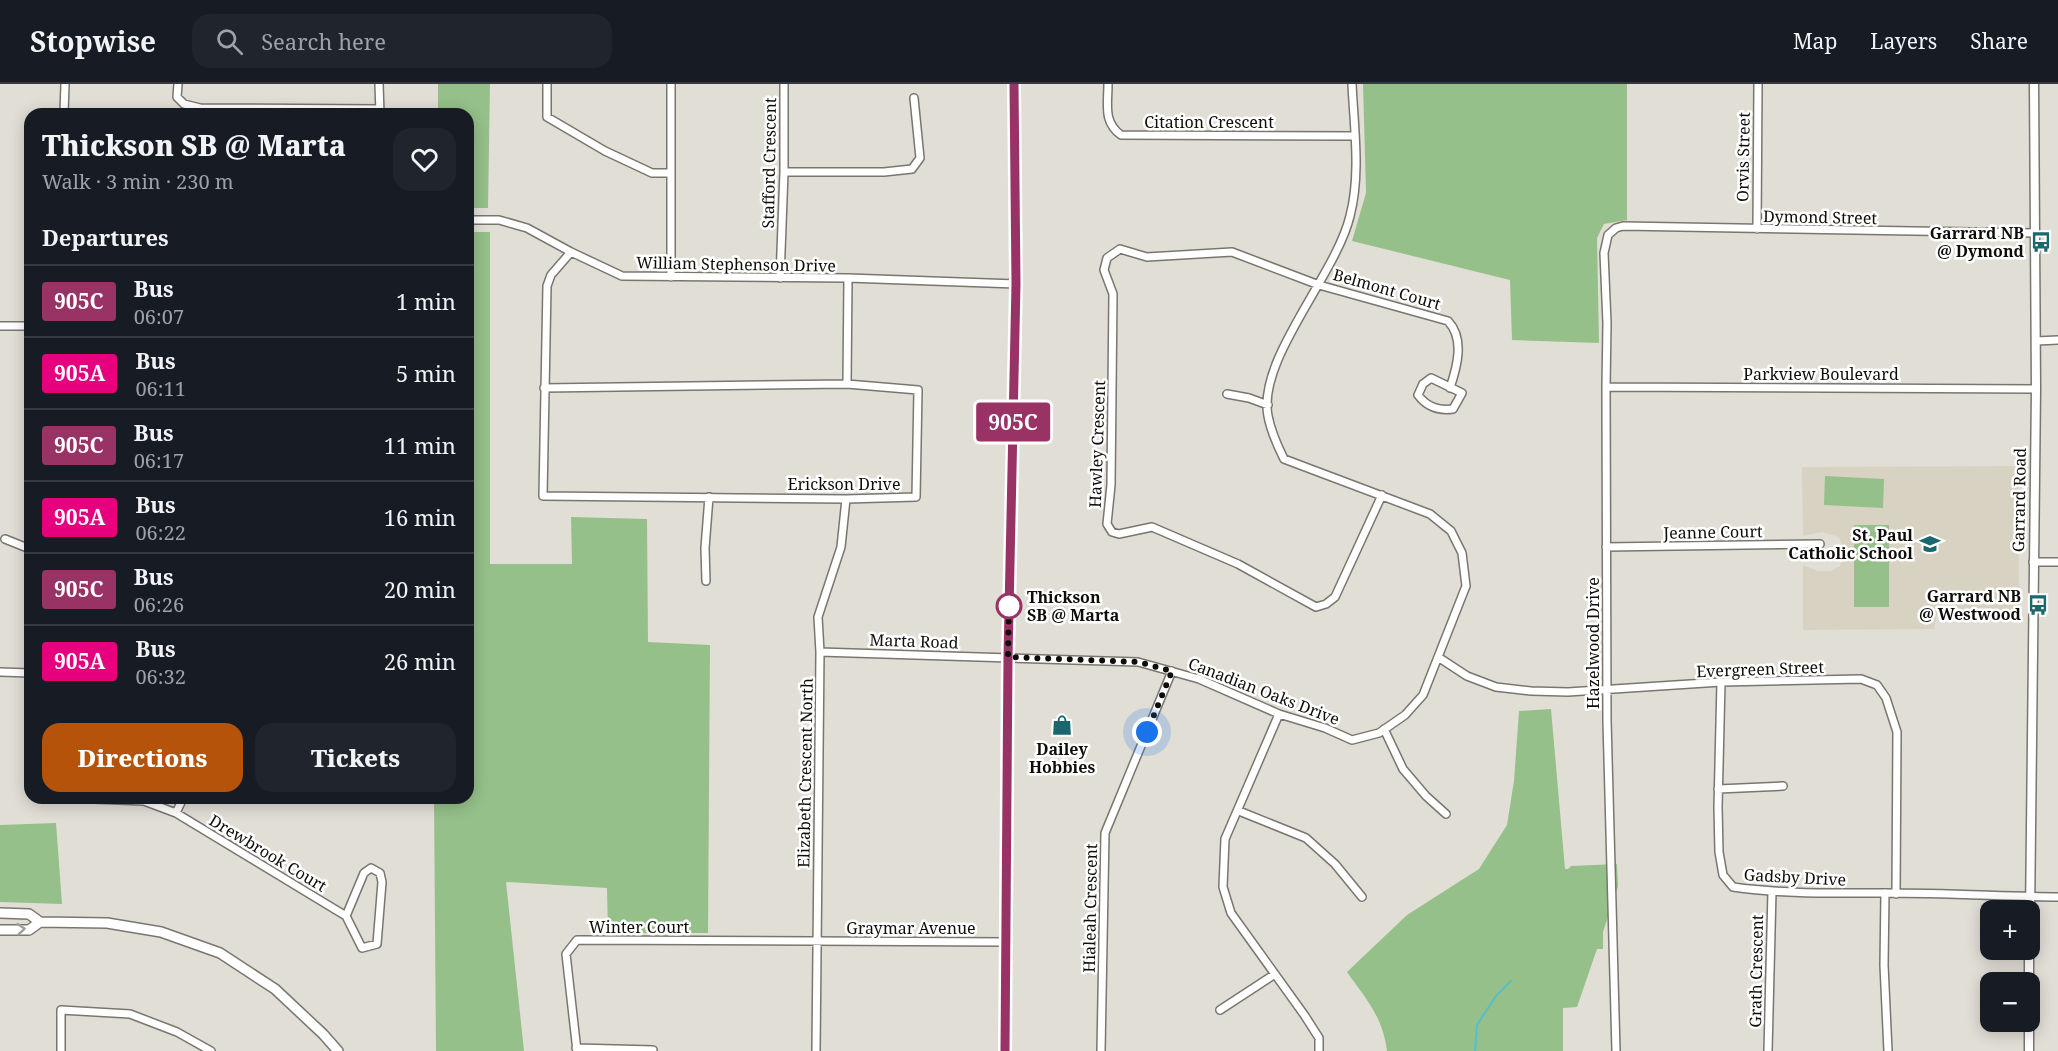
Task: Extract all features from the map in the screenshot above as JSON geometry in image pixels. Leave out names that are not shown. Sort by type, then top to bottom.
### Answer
[{"type":"main road","points":[[1005,1051],[1008,657],[1016,284],[1014,84]]},
{"type":"main road","points":[[0,913],[29,914],[40,922],[107,923],[161,932],[220,953],[275,989],[338,1051]]},
{"type":"main road","points":[[0,930],[29,930],[40,922]]},
{"type":"street","points":[[64,108],[65,84]]},
{"type":"street","points":[[178,84],[177,97],[184,104],[200,108]]},
{"type":"street","points":[[379,84],[380,108]]},
{"type":"street","points":[[547,84],[547,117],[605,151],[652,173],[670,172]]},
{"type":"street","points":[[671,84],[671,277]]},
{"type":"street","name":"Stafford Crescent","points":[[780,278],[784,172],[784,84]]},
{"type":"street","name":"Citation Crescent","points":[[1108,84],[1108,122],[1112,129],[1121,135],[1354,136]]},
{"type":"street","name":"Canadian Oaks Drive","points":[[1008,657],[1138,662],[1199,679],[1279,714],[1325,728],[1352,740],[1379,733],[1406,715],[1423,695],[1466,586],[1462,553],[1451,531],[1430,514],[1284,459],[1274,439],[1267,415],[1268,385],[1282,351],[1341,243],[1350,216],[1356,179],[1352,84]]},
{"type":"street","name":"Orvis Street","points":[[1757,229],[1758,84]]},
{"type":"street","name":"Garrard Road","points":[[2030,897],[2036,389],[2034,84]]},
{"type":"street","points":[[784,172],[884,172],[912,169],[920,158],[914,98]]},
{"type":"street","name":"William Stephenson Drive","points":[[474,220],[499,220],[527,228],[622,276],[848,278],[1016,284]]},
{"type":"street","name":"Dymond Street","points":[[1608,235],[1616,228],[1623,226],[2036,233]]},
{"type":"street","name":"Hazelwood Drive","points":[[1608,235],[1604,253],[1608,333],[1606,387],[1607,721],[1616,1051]]},
{"type":"street","name":"Hawley Crescent","points":[[1319,285],[1232,252],[1147,257],[1120,249],[1107,258],[1104,270],[1113,294],[1111,484],[1107,524],[1112,532],[1119,534],[1152,527],[1238,564],[1316,607],[1326,604],[1335,597],[1382,495]]},
{"type":"street","name":"Erickson Drive","points":[[544,388],[847,384],[918,390],[916,497],[846,499],[543,496],[544,388],[547,286],[551,274],[571,252]]},
{"type":"street","points":[[847,384],[848,278]]},
{"type":"street","name":"Belmont Court","points":[[1319,285],[1448,321],[1455,328],[1459,360],[1450,388]]},
{"type":"street","points":[[0,326],[24,326]]},
{"type":"street","points":[[2036,341],[2058,340]]},
{"type":"street","name":"Belmont Court","points":[[1431,378],[1450,388],[1462,393],[1453,409],[1442,411],[1424,403],[1418,395],[1422,384],[1431,378]]},
{"type":"street","name":"Parkview Boulevard","points":[[1606,387],[2036,389]]},
{"type":"street","points":[[1227,394],[1249,398],[1268,405]]},
{"type":"street","points":[[706,581],[705,549],[710,497]]},
{"type":"street","name":"Elizabeth Crescent North","points":[[816,1051],[820,652],[818,616],[841,547],[846,499]]},
{"type":"street","points":[[5,539],[24,547]]},
{"type":"street","name":"Jeanne Court","points":[[1606,547],[1820,544]]},
{"type":"street","points":[[2033,562],[2058,562]]},
{"type":"street","name":"Marta Road","points":[[820,652],[1008,657]]},
{"type":"street","name":"Evergreen Street","points":[[1438,657],[1467,676],[1497,687],[1568,692],[1721,682],[1861,679],[1878,685],[1886,698],[1897,732],[1896,894]]},
{"type":"street","name":"Hialeah Crescent","points":[[1101,1051],[1105,833],[1172,671]]},
{"type":"street","points":[[0,672],[24,673]]},
{"type":"street","name":"Gadsby Drive","points":[[1721,682],[1719,852],[1723,875],[1733,887],[1828,894],[2058,897]]},
{"type":"street","points":[[1279,714],[1226,839],[1223,887],[1231,913],[1319,1038],[1319,1051]]},
{"type":"street","points":[[1384,729],[1403,768],[1426,796],[1446,814]]},
{"type":"street","points":[[1718,789],[1783,786]]},
{"type":"street","name":"Drewbrook Court","points":[[152,804],[176,813],[346,916]]},
{"type":"street","points":[[176,813],[180,804]]},
{"type":"street","points":[[1239,811],[1306,838],[1335,864],[1362,897]]},
{"type":"street","points":[[371,868],[380,873],[382,882],[377,944],[362,948],[346,916],[364,873],[371,868]]},
{"type":"street","name":"Grath Crescent","points":[[1768,1051],[1772,891]]},
{"type":"street","points":[[1886,893],[1884,964],[1888,1051]]},
{"type":"street","name":"Winter Court","points":[[576,1050],[566,954],[577,940],[816,941]]},
{"type":"street","name":"Graymar Avenue","points":[[816,941],[1006,942]]},
{"type":"street","points":[[1220,1010],[1275,974]]},
{"type":"street","points":[[62,1051],[61,1010],[130,1014],[177,1032],[211,1051]]},
{"type":"street","points":[[2029,1032],[2029,1051]]},
{"type":"street","points":[[576,1050],[653,1050]]},
{"type":"shaded area","name":"St. Paul Catholic School","points":[[2018,466],[2019,613],[1937,614],[1934,629],[1803,630],[1803,565],[1818,571],[1831,571],[1840,566],[1844,551],[1839,537],[1822,532],[1803,536],[1802,467]]},
{"type":"green space","points":[[438,84],[490,84],[488,208],[474,208],[474,108],[438,108]]},
{"type":"green space","points":[[1363,84],[1627,84],[1627,220],[1604,224],[1597,238],[1599,343],[1512,340],[1510,280],[1352,241],[1366,193]]},
{"type":"green space","points":[[474,232],[490,232],[490,564],[572,564],[571,517],[647,519],[648,642],[710,645],[708,933],[608,933],[607,888],[506,882],[524,1051],[436,1051],[434,804],[474,804]]},
{"type":"green space","points":[[1825,476],[1884,479],[1883,508],[1824,505]]},
{"type":"green space","points":[[1854,525],[1889,525],[1889,607],[1854,607]]},
{"type":"green space","points":[[1551,709],[1565,869],[1571,866],[1617,864],[1618,886],[1603,932],[1603,949],[1597,949],[1577,1007],[1563,1008],[1563,1051],[1387,1051],[1378,1018],[1347,972],[1407,915],[1479,869],[1507,825],[1514,781],[1519,711]]},
{"type":"green space","points":[[56,823],[62,904],[0,902],[0,825]]},
{"type":"waterway","points":[[1475,1051],[1477,1025],[1496,996],[1511,981]]},
{"type":"bus line","name":"905C","points":[[1005,1051],[1008,657],[1016,284],[1014,84]]},
{"type":"place","name":"Garrard NB @ Dymond","points":[[2041,242]]},
{"type":"place","name":"St. Paul Catholic School","points":[[1930,544]]},
{"type":"place","name":"Garrard NB @ Westwood","points":[[2038,605]]},
{"type":"place","name":"Thickson SB @ Marta","points":[[1009,606]]},
{"type":"place","name":"Dailey Hobbies","points":[[1062,725]]},
{"type":"route","points":[[1009,606],[1009,603],[1008,657],[1138,662],[1172,671],[1147,732]]}]
